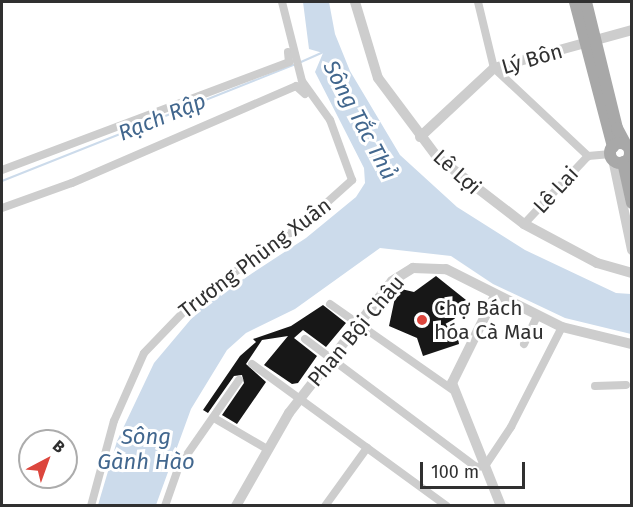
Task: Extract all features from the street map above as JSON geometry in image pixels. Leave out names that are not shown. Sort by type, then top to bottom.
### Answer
[{"type":"main road","points":[[575,2],[590,43],[623,155],[632,203]]},
{"type":"main road","points":[[586,2],[590,43]]},
{"type":"street","points":[[2,168],[289,62],[288,31],[282,2]]},
{"type":"street","name":"Lê Lợi","points":[[355,2],[378,78],[420,137],[464,182],[524,224],[597,263],[632,273]]},
{"type":"street","points":[[478,2],[494,68],[588,156],[623,155],[632,250]]},
{"type":"street","name":"Lý Bôn","points":[[420,137],[494,68],[632,30]]},
{"type":"street","name":"Trương Phùng Xuân","points":[[91,506],[114,421],[144,352],[195,300],[303,224],[352,180],[344,149],[323,110],[302,81],[288,31]]},
{"type":"street","points":[[2,208],[72,183],[296,87],[323,110]]},
{"type":"street","name":"Lê Lai","points":[[524,224],[588,156]]},
{"type":"street","name":"Phan Bội Châu","points":[[236,506],[267,449],[329,360],[392,281],[413,268],[446,269],[495,296],[562,327],[632,344]]},
{"type":"street","points":[[495,296],[453,373],[453,390],[501,506]]},
{"type":"street","points":[[330,304],[356,325],[453,390]]},
{"type":"street","points":[[524,344],[537,316]]},
{"type":"street","points":[[485,466],[538,380],[562,327]]},
{"type":"street","points":[[305,339],[329,360],[471,464],[485,466]]},
{"type":"street","points":[[252,364],[302,397],[447,506]]},
{"type":"street","points":[[165,506],[179,466],[239,380]]},
{"type":"street","points":[[595,386],[627,385]]},
{"type":"street","points":[[214,418],[267,449]]},
{"type":"street","points":[[325,506],[367,448]]},
{"type":"water","points":[[303,2],[329,2],[335,34],[350,71],[400,155],[457,207],[525,250],[616,293],[631,294],[631,334],[565,318],[493,284],[451,256],[380,248],[295,309],[246,333],[227,350],[191,409],[156,505],[98,505],[117,441],[154,363],[202,306],[306,238],[356,197],[365,183],[364,168],[315,72],[323,53],[309,49]]},
{"type":"building","name":"Chợ Bách hóa Cà Mau","points":[[436,276],[466,300],[454,314],[459,344],[423,356],[417,338],[389,326],[397,288],[414,292]]},
{"type":"building","points":[[323,305],[346,323],[326,347],[303,330],[294,338],[317,356],[298,383],[292,384],[264,365],[288,336],[262,340],[246,364],[266,382],[237,424],[222,415],[244,383],[242,375],[234,376],[208,413],[203,410],[240,356],[256,342],[253,339],[291,326]]},
{"type":"waterway","name":"Rạch Rập","points":[[301,62],[323,52]]},
{"type":"waterway","name":"Rạch Rập","points":[[2,181],[296,64]]},
{"type":"place","name":"Chợ Bách hóa Cà Mau","points":[[422,320]]},
{"type":"water label","name":"Sông Tắc Thủ","points":[[360,120]]},
{"type":"water label","name":"Sông Gành Hào","points":[[146,449]]}]
